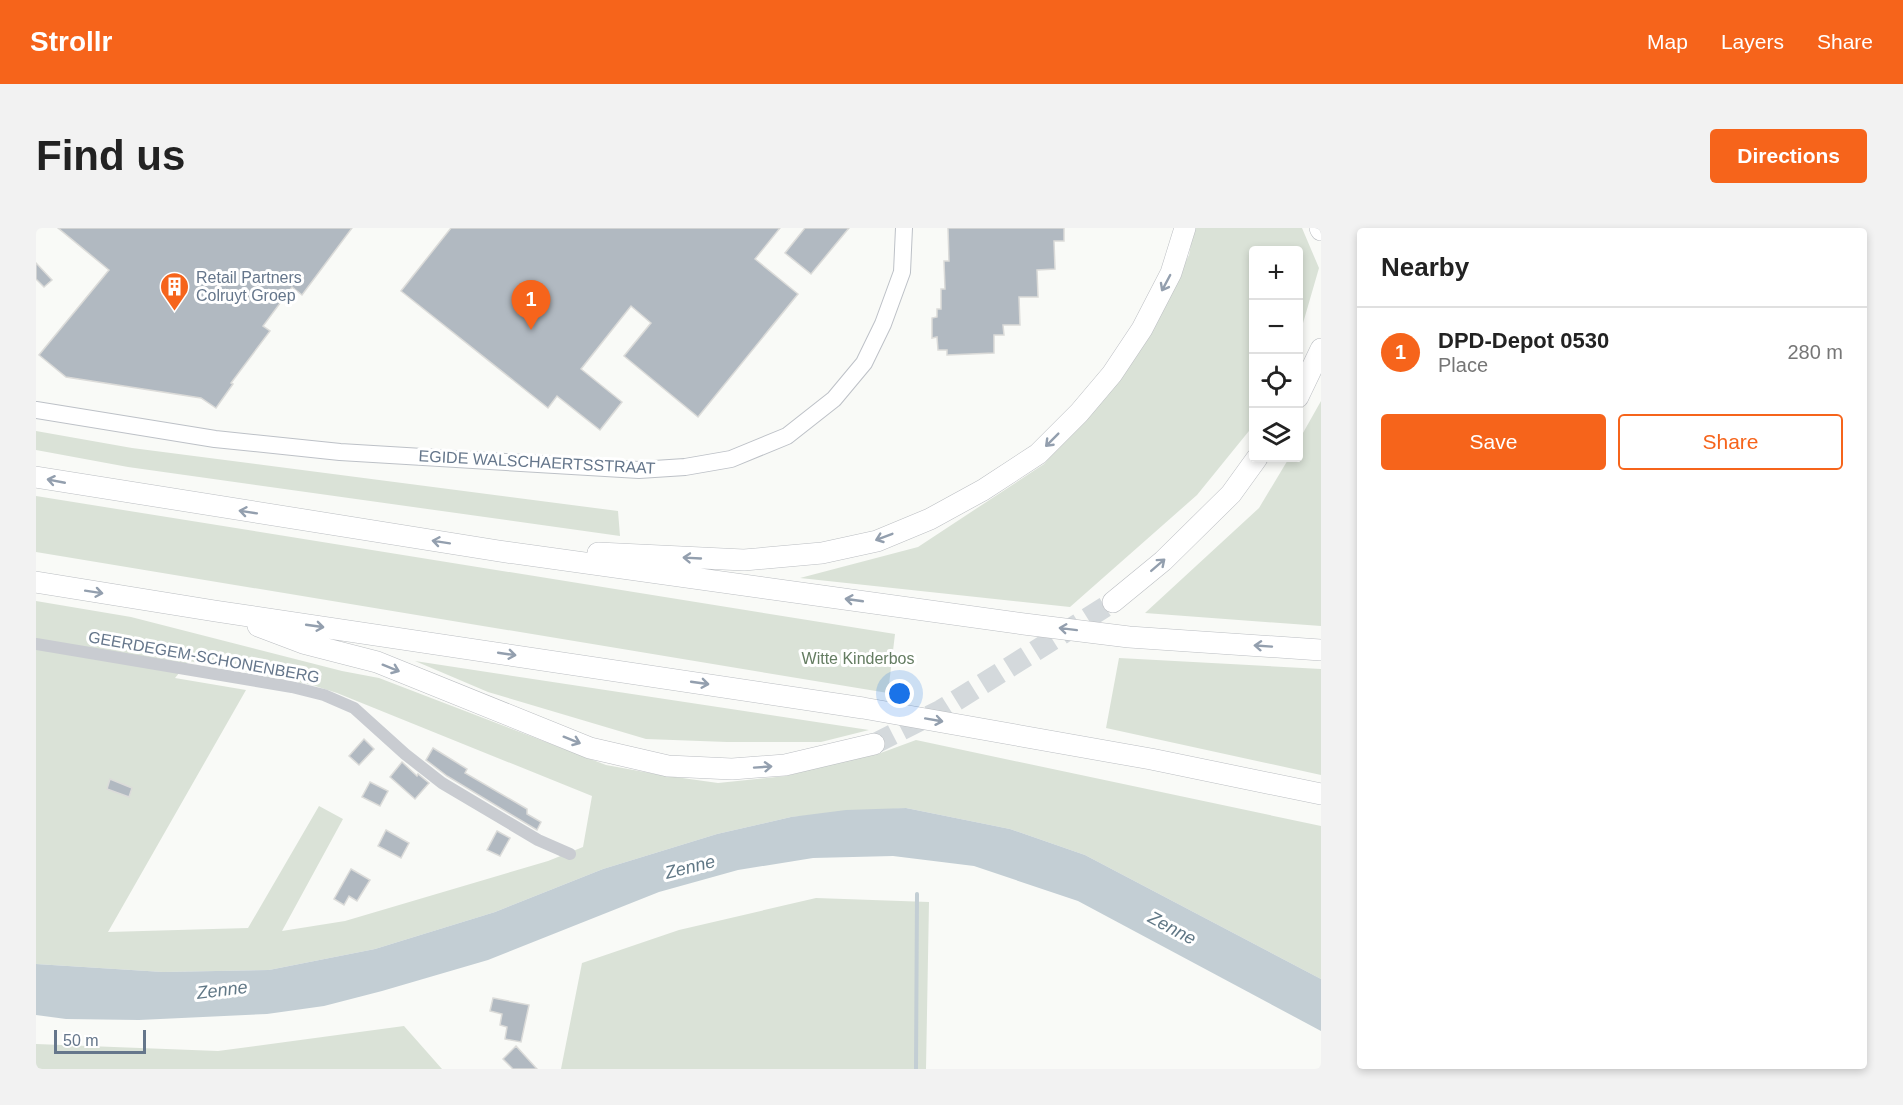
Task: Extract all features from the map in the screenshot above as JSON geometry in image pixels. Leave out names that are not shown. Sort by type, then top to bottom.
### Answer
[{"type":"highway","points":[[499,551],[744,560],[822,553],[855,546],[876,541],[930,519],[984,490],[1038,454],[1079,413],[1112,374],[1142,328],[1171,273],[1185,228]]},
{"type":"highway","points":[[1303,388],[1321,349]]},
{"type":"highway","points":[[1113,602],[1163,561],[1231,494],[1254,462]]},
{"type":"highway","points":[[36,477],[499,551],[1129,637],[1321,650]]},
{"type":"highway","points":[[36,582],[874,710],[1151,759],[1321,794]]},
{"type":"highway","points":[[215,611],[303,643],[377,662],[590,748],[668,766],[732,769],[785,765],[874,744]]},
{"type":"main road","name":"EGIDE WALSCHAERTSSTRAAT","points":[[36,410],[215,439],[340,452],[639,470],[731,459],[787,436],[834,399],[864,363],[883,324],[902,272],[904,228]]},
{"type":"street","name":"GEERDEGEM-SCHONENBERG","points":[[36,644],[292,687],[324,695],[354,708],[405,754],[442,783],[538,840],[570,854]]},
{"type":"green space","points":[[1194,228],[1302,228],[1319,268],[1303,323],[1303,246],[1249,246],[1249,431],[1197,495],[1070,607],[800,578],[918,547],[1044,464],[1138,352],[1189,255]]},
{"type":"green space","points":[[1321,401],[1321,626],[1145,613],[1259,508],[1287,462],[1303,462],[1303,433]]},
{"type":"green space","points":[[36,431],[132,448],[618,511],[620,536],[128,467],[36,450]]},
{"type":"green space","name":"Witte Kinderbos","points":[[36,496],[895,634],[888,693],[36,552]]},
{"type":"green space","points":[[36,601],[131,617],[342,671],[379,678],[606,765],[661,775],[718,783],[786,776],[876,752],[878,754],[916,740],[1321,826],[1321,979],[1085,855],[1010,829],[906,808],[791,817],[717,834],[603,869],[495,912],[375,949],[269,970],[163,972],[36,964]],"holes":[[[189,661],[312,685],[592,796],[583,847],[548,861],[345,921],[282,931],[343,819],[319,806],[248,928],[108,932],[246,690],[175,678]]]},
{"type":"green space","points":[[1119,658],[1321,669],[1321,775],[1106,728]]},
{"type":"green space","points":[[415,661],[869,730],[821,742],[646,739],[488,692]]},
{"type":"green space","points":[[816,898],[929,902],[926,1069],[561,1069],[582,963],[679,930]]},
{"type":"green space","points":[[404,1026],[442,1069],[36,1069],[36,1044],[218,1051]]},
{"type":"water","name":"Zenne","points":[[906,808],[1010,829],[1085,855],[1321,979],[1321,1031],[1078,901],[974,866],[893,856],[813,858],[738,870],[659,892],[488,960],[324,1006],[267,1014],[139,1020],[66,1019],[36,1015],[36,964],[163,972],[269,970],[375,949],[495,912],[603,869],[717,834],[791,817],[846,810]]},
{"type":"building","name":"Retail Partners Colruyt Groep","points":[[58,228],[352,228],[302,295],[292,287],[263,326],[270,331],[231,383],[233,384],[216,408],[201,398],[66,377],[39,355],[109,270]]},
{"type":"building","points":[[451,228],[780,228],[755,259],[798,294],[698,417],[624,356],[651,323],[631,306],[581,369],[622,402],[600,430],[557,396],[548,408],[401,291]]},
{"type":"building","points":[[805,228],[849,228],[811,274],[785,253]]},
{"type":"building","points":[[948,228],[1064,228],[1064,241],[1054,241],[1055,269],[1037,270],[1038,297],[1019,297],[1020,325],[1003,325],[1004,335],[994,335],[994,353],[947,355],[947,350],[938,350],[937,337],[932,338],[932,318],[937,317],[937,309],[941,309],[941,289],[945,289],[944,261],[949,261]]},
{"type":"building","points":[[36,263],[52,280],[44,287],[36,279]]},
{"type":"building","points":[[364,739],[374,749],[359,765],[349,756]]},
{"type":"building","points":[[433,748],[467,769],[465,773],[527,809],[527,814],[541,822],[537,830],[447,776],[426,760]]},
{"type":"building","points":[[402,762],[417,776],[418,774],[429,783],[415,799],[390,777]]},
{"type":"building","points":[[110,779],[132,788],[129,797],[107,789]]},
{"type":"building","points":[[370,782],[388,791],[380,806],[362,797]]},
{"type":"building","points":[[386,830],[409,843],[401,858],[378,846]]},
{"type":"building","points":[[497,831],[510,838],[500,856],[487,850]]},
{"type":"building","points":[[351,869],[370,880],[357,901],[349,896],[344,905],[334,899]]},
{"type":"building","points":[[493,998],[529,1005],[521,1042],[505,1039],[507,1027],[500,1025],[502,1014],[490,1011]]},
{"type":"building","points":[[516,1046],[537,1069],[513,1069],[503,1059]]},
{"type":"waterway","points":[[916,1069],[917,894]]},
{"type":"tunnel","points":[[874,744],[941,710],[1113,602]]},
{"type":"place","name":"Retail Partners Colruyt Groep","points":[[175,312]]},
{"type":"place","name":"DPD-Depot 0530","points":[[531,330]]}]
